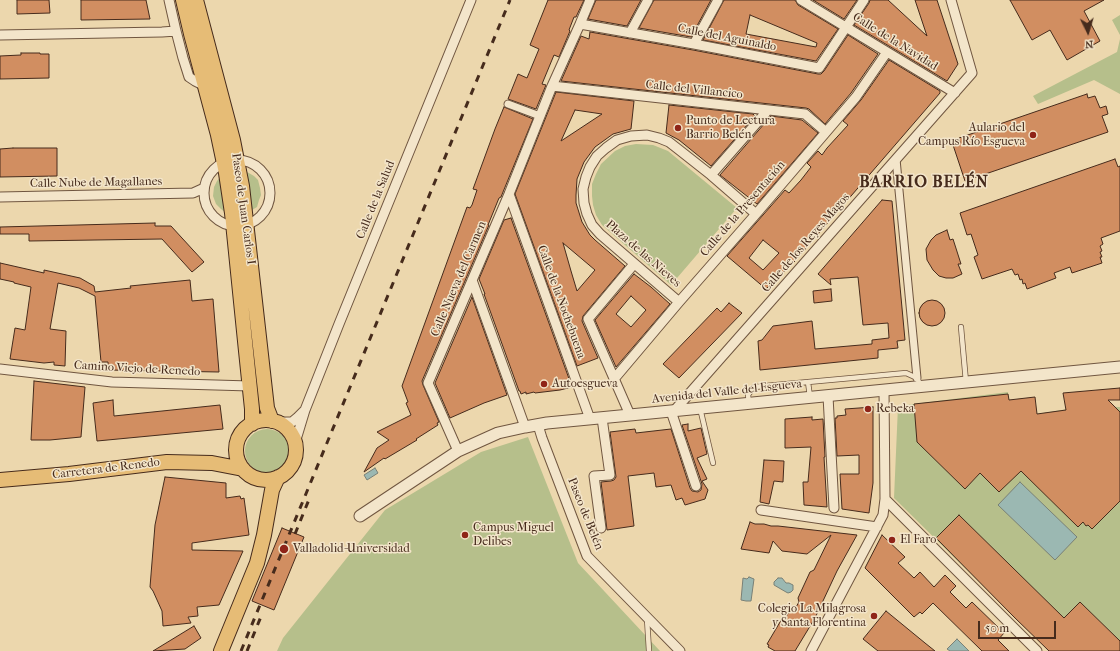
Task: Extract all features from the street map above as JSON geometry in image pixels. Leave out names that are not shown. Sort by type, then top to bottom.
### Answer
[{"type":"main road","name":"Paseo de Juan Carlos I","points":[[183,0],[218,135],[242,186],[240,225],[252,424]]},
{"type":"main road","name":"Paseo de Juan Carlos I","points":[[196,0],[231,161]]},
{"type":"main road","name":"Paseo de Juan Carlos I","points":[[240,225],[267,408],[275,422]]},
{"type":"main road","points":[[255,478],[269,480],[278,477],[291,466],[295,455],[295,443],[290,432],[275,422],[262,420],[252,424],[242,432],[237,444],[236,454],[243,469],[259,483],[268,512]]},
{"type":"main road","points":[[212,463],[237,444]]},
{"type":"main road","name":"Carretera de Renedo","points":[[0,480],[68,474],[167,462],[212,463],[243,469]]},
{"type":"main road","points":[[221,651],[257,563],[264,535],[272,490],[278,477]]},
{"type":"street","points":[[169,0],[183,58],[190,77],[194,81],[205,86]]},
{"type":"street","name":"Calle de la Salud","points":[[295,443],[305,410],[471,0]]},
{"type":"street","name":"Calle Nueva del Carmen","points":[[458,451],[428,383],[509,194],[552,86],[590,0]]},
{"type":"street","points":[[630,33],[648,0]]},
{"type":"street","points":[[694,44],[718,0]]},
{"type":"street","name":"Calle de la Navidad","points":[[801,0],[955,93]]},
{"type":"street","points":[[846,27],[864,0]]},
{"type":"street","name":"Calle de los Reyes Magos","points":[[673,411],[972,73],[952,0]]},
{"type":"street","name":"Calle del Aguinaldo","points":[[580,24],[819,68],[846,27]]},
{"type":"street","points":[[0,35],[176,31]]},
{"type":"street","name":"Calle de la Presentación","points":[[614,379],[856,97],[887,52]]},
{"type":"street","name":"Calle del Villancico","points":[[552,86],[805,114],[826,132]]},
{"type":"street","points":[[508,104],[540,116]]},
{"type":"street","points":[[711,175],[768,110]]},
{"type":"street","name":"Plaza de las Nieves","points":[[679,302],[600,234],[592,225],[584,203],[583,189],[590,167],[597,156],[618,140],[631,136],[659,138],[669,142],[711,175],[756,214]]},
{"type":"street","points":[[896,159],[919,382]]},
{"type":"street","points":[[193,193],[204,201],[211,214],[217,220],[223,223],[240,225],[254,221],[260,217],[266,208],[270,194],[268,181],[256,165],[248,161],[231,161],[210,172],[204,188],[204,201]]},
{"type":"street","name":"Calle Nube de Magallanes","points":[[0,197],[193,193],[204,188]]},
{"type":"street","name":"Calle de la Nochebuena","points":[[509,194],[590,419]]},
{"type":"street","points":[[630,415],[588,318],[634,264]]},
{"type":"street","points":[[472,280],[525,427]]},
{"type":"street","name":"Avenida del Valle del Esgueva","points":[[360,516],[458,451],[498,433],[525,427],[590,419],[884,390],[919,382],[966,382],[1120,367]]},
{"type":"street","name":"Camino Viejo de Renedo","points":[[0,369],[112,382],[250,386]]},
{"type":"street","points":[[811,651],[883,515],[885,499],[884,390]]},
{"type":"street","points":[[828,396],[834,508]]},
{"type":"street","name":"Calle de la Salud","points":[[275,422],[292,422],[305,410]]},
{"type":"street","points":[[673,411],[696,486]]},
{"type":"street","points":[[601,528],[594,476],[610,475],[602,418]]},
{"type":"street","name":"Paseo de Belén","points":[[538,425],[587,556],[680,651]]},
{"type":"street","points":[[885,499],[1037,651]]},
{"type":"street","points":[[761,510],[877,527]]},
{"type":"lane","points":[[961,327],[966,382]]},
{"type":"lane","points":[[748,403],[748,395],[754,387],[906,372],[919,382]]},
{"type":"lane","points":[[808,382],[810,397]]},
{"type":"lane","points":[[700,408],[713,463]]},
{"type":"lane","points":[[647,618],[649,651]]},
{"type":"green space","points":[[1120,15],[1120,35],[1112,20]]},
{"type":"green space","points":[[1120,39],[1120,94],[1094,80],[1038,104],[1033,96],[1117,52]]},
{"type":"green space","points":[[636,144],[653,145],[668,151],[737,208],[671,285],[602,225],[596,215],[593,205],[592,184],[601,164],[615,151],[625,146]]},
{"type":"green space","points":[[247,172],[258,180],[261,195],[257,207],[252,210]]},
{"type":"green space","points":[[221,176],[227,214],[216,204],[213,196],[214,187]]},
{"type":"green space","points":[[1008,392],[1011,418],[1087,406],[1120,407],[1120,651],[1049,651],[894,498],[898,406]]},
{"type":"green space","points":[[267,429],[279,433],[285,439],[289,451],[285,463],[279,469],[267,473],[255,469],[249,463],[245,451],[249,439],[255,433]]},
{"type":"green space","name":"Campus Miguel Delibes","points":[[528,437],[578,563],[660,651],[277,651],[283,638],[385,510],[481,452]]},
{"type":"water","points":[[375,468],[378,473],[367,480],[364,475]]},
{"type":"water","points":[[1020,482],[1077,537],[1055,560],[998,505]]},
{"type":"water","points":[[749,577],[754,579],[751,601],[741,600],[743,578],[747,579]]},
{"type":"water","points":[[778,578],[782,578],[786,583],[793,585],[793,590],[788,593],[774,585],[774,582]]},
{"type":"water","points":[[957,639],[969,651],[950,651],[947,649]]},
{"type":"building","points":[[17,0],[49,0],[50,13],[17,14]]},
{"type":"building","points":[[81,0],[146,0],[150,19],[81,20]]},
{"type":"building","points":[[548,0],[584,0],[576,17],[574,17],[559,57],[554,55],[542,84],[546,85],[536,109],[508,99],[518,74],[527,78],[539,49],[530,45]]},
{"type":"building","points":[[596,0],[641,0],[627,26],[588,19]]},
{"type":"building","points":[[654,0],[711,0],[691,37],[639,28]]},
{"type":"building","points":[[724,0],[795,0],[798,5],[838,29],[816,61],[703,40]],"holes":[[[750,15],[817,43],[816,47],[746,34]]]},
{"type":"building","points":[[813,0],[857,0],[844,19]]},
{"type":"building","points":[[870,0],[888,0],[927,36],[915,0],[937,0],[958,64],[947,81],[854,25]]},
{"type":"building","points":[[1010,0],[1104,0],[1084,11],[1100,41],[1067,60],[1050,30],[1032,40]]},
{"type":"building","points":[[590,32],[818,74],[821,74],[824,71],[848,35],[878,54],[851,93],[825,124],[806,108],[561,81],[581,36],[589,39]]},
{"type":"building","points":[[21,53],[49,54],[49,78],[0,79],[0,56],[21,55]]},
{"type":"building","points":[[889,60],[940,91],[940,93],[794,262],[766,289],[727,256],[785,190],[789,193],[801,180],[811,167],[807,163],[818,151],[822,155],[848,125],[843,121],[861,100]],"holes":[[[763,240],[779,253],[763,270],[749,258]]]},
{"type":"building","points":[[556,92],[634,101],[631,129],[613,134],[595,147],[584,162],[577,179],[576,203],[582,222],[590,235],[625,266],[583,316],[582,321],[598,358],[577,366],[515,194]],"holes":[[[575,110],[602,114],[561,141]],[[563,243],[595,270],[577,291],[571,271]]]},
{"type":"building","name":"Aulario del Campus Río Esgueva","points":[[1087,94],[1088,98],[1095,96],[1100,108],[1106,106],[1108,114],[1102,116],[1108,132],[965,181],[953,145],[960,143],[959,138]]},
{"type":"building","points":[[669,105],[753,114],[755,116],[711,166],[679,140],[666,133]]},
{"type":"building","points":[[504,107],[533,119],[422,381],[439,422],[437,423],[438,425],[416,439],[417,440],[385,459],[384,458],[364,472],[377,448],[389,440],[377,432],[411,415],[406,403],[408,402],[402,386],[467,207],[470,208],[472,205],[477,190],[473,189]]},
{"type":"building","points":[[771,116],[802,120],[818,133],[757,204],[720,175]]},
{"type":"building","points":[[57,148],[57,176],[0,177],[0,149]]},
{"type":"building","points":[[1115,159],[1118,167],[1120,166],[1120,231],[1101,238],[1103,244],[1100,246],[1102,257],[1100,257],[1102,263],[1072,273],[1070,267],[1054,273],[1056,278],[1027,289],[1025,283],[1023,284],[1022,279],[1020,280],[1018,274],[1015,275],[1012,269],[982,279],[974,257],[978,255],[971,234],[967,235],[960,213]]},
{"type":"building","points":[[882,200],[892,201],[905,340],[897,341],[898,348],[878,350],[878,358],[760,370],[758,341],[762,340],[773,326],[812,321],[815,349],[872,344],[872,340],[889,338],[888,323],[863,325],[858,277],[830,279],[831,285],[818,274]]},
{"type":"building","points":[[511,218],[572,387],[526,394],[526,392],[521,394],[519,391],[479,279],[504,220]]},
{"type":"building","points":[[155,223],[155,226],[171,226],[204,262],[192,272],[162,239],[29,241],[29,234],[0,234],[0,227]]},
{"type":"building","points":[[947,230],[950,240],[953,239],[961,264],[958,264],[962,274],[953,278],[939,276],[927,260],[926,249],[931,240],[936,235]]},
{"type":"building","points":[[0,263],[44,273],[44,270],[80,278],[94,286],[95,292],[131,288],[130,286],[190,280],[192,301],[213,299],[219,372],[108,370],[108,362],[101,362],[95,296],[79,288],[58,283],[50,329],[66,331],[65,366],[54,365],[54,362],[44,363],[10,359],[15,328],[25,330],[31,287],[0,279]]},
{"type":"building","points":[[634,274],[670,304],[616,367],[595,320]],"holes":[[[631,296],[646,310],[631,327],[616,314]]]},
{"type":"building","points":[[831,289],[832,301],[814,303],[813,291]]},
{"type":"building","points":[[472,297],[507,395],[450,418],[435,383]]},
{"type":"building","points":[[932,300],[941,304],[945,313],[941,322],[932,326],[923,322],[919,313],[923,304]]},
{"type":"building","points":[[729,303],[742,313],[679,378],[663,364],[717,308],[721,312]]},
{"type":"building","points":[[34,381],[85,387],[81,437],[31,440]]},
{"type":"building","points":[[1120,388],[1120,400],[1108,400],[1120,412],[1120,501],[1092,529],[1088,525],[1086,526],[1083,522],[1078,527],[1021,471],[999,492],[980,473],[965,489],[917,442],[914,404],[1008,394],[1009,400],[1035,397],[1037,414],[1066,410],[1063,393]]},
{"type":"building","points":[[113,400],[114,416],[220,405],[223,429],[97,441],[93,403]]},
{"type":"building","points":[[873,407],[873,483],[869,513],[842,509],[840,474],[859,474],[859,455],[837,456],[835,418],[837,418],[837,416],[846,415],[845,409]]},
{"type":"building","points":[[812,417],[812,420],[823,419],[827,507],[804,505],[803,482],[808,482],[811,447],[785,448],[785,419]]},
{"type":"building","points":[[688,424],[688,431],[701,428],[707,454],[697,458],[707,479],[702,481],[708,490],[705,499],[685,505],[682,498],[676,500],[671,485],[656,487],[654,473],[628,476],[634,526],[607,530],[601,482],[614,480],[616,477],[610,432],[635,429],[636,433],[671,429],[690,488],[692,491],[698,492],[701,490],[702,484],[682,425]]},
{"type":"building","points":[[764,460],[784,461],[783,482],[774,481],[769,504],[760,502]]},
{"type":"building","points":[[165,477],[226,483],[226,498],[240,496],[241,499],[244,498],[249,535],[192,543],[192,550],[243,551],[219,605],[197,607],[198,616],[188,617],[191,623],[163,626],[162,611],[150,587],[155,525]]},
{"type":"building","points":[[959,515],[1064,618],[1080,602],[1120,641],[1120,651],[1049,651],[936,538]]},
{"type":"building","points":[[750,522],[771,526],[857,535],[837,571],[815,618],[795,651],[775,651],[768,647],[769,645],[767,644],[783,617],[785,618],[790,611],[793,612],[799,602],[798,598],[810,572],[814,570],[831,535],[807,554],[782,551],[773,541],[769,553],[741,549]]},
{"type":"building","points":[[282,528],[304,537],[274,610],[252,601]]},
{"type":"building","points":[[882,535],[905,557],[898,563],[914,578],[920,572],[934,587],[945,575],[956,586],[950,592],[966,608],[972,602],[1004,633],[998,640],[1009,651],[982,651],[933,603],[922,614],[920,612],[914,617],[865,568]]},
{"type":"building","points":[[886,611],[935,651],[878,651],[863,639]]},
{"type":"building","points":[[194,626],[201,638],[185,649],[153,651]]},
{"type":"railway","points":[[241,651],[510,0]]},
{"type":"railway","points":[[295,534],[310,497]]},
{"type":"railway","points":[[247,651],[262,614]]},
{"type":"place","name":"Punto de Lectura Barrio Belén","points":[[678,128]]},
{"type":"place","name":"Aulario del Campus Río Esgueva","points":[[1033,135]]},
{"type":"place","name":"Autoesgueva","points":[[544,384]]},
{"type":"place","name":"Rebeka","points":[[868,409]]},
{"type":"place","name":"Campus Miguel Delibes","points":[[465,535]]},
{"type":"place","name":"El Faro","points":[[892,540]]},
{"type":"place","name":"Valladolid-Universidad","points":[[284,549]]},
{"type":"place","name":"Colegio La Milagrosa y Santa Florentina","points":[[874,616]]},
{"type":"district","name":"BARRIO BELÉN","points":[[924,183]]}]
